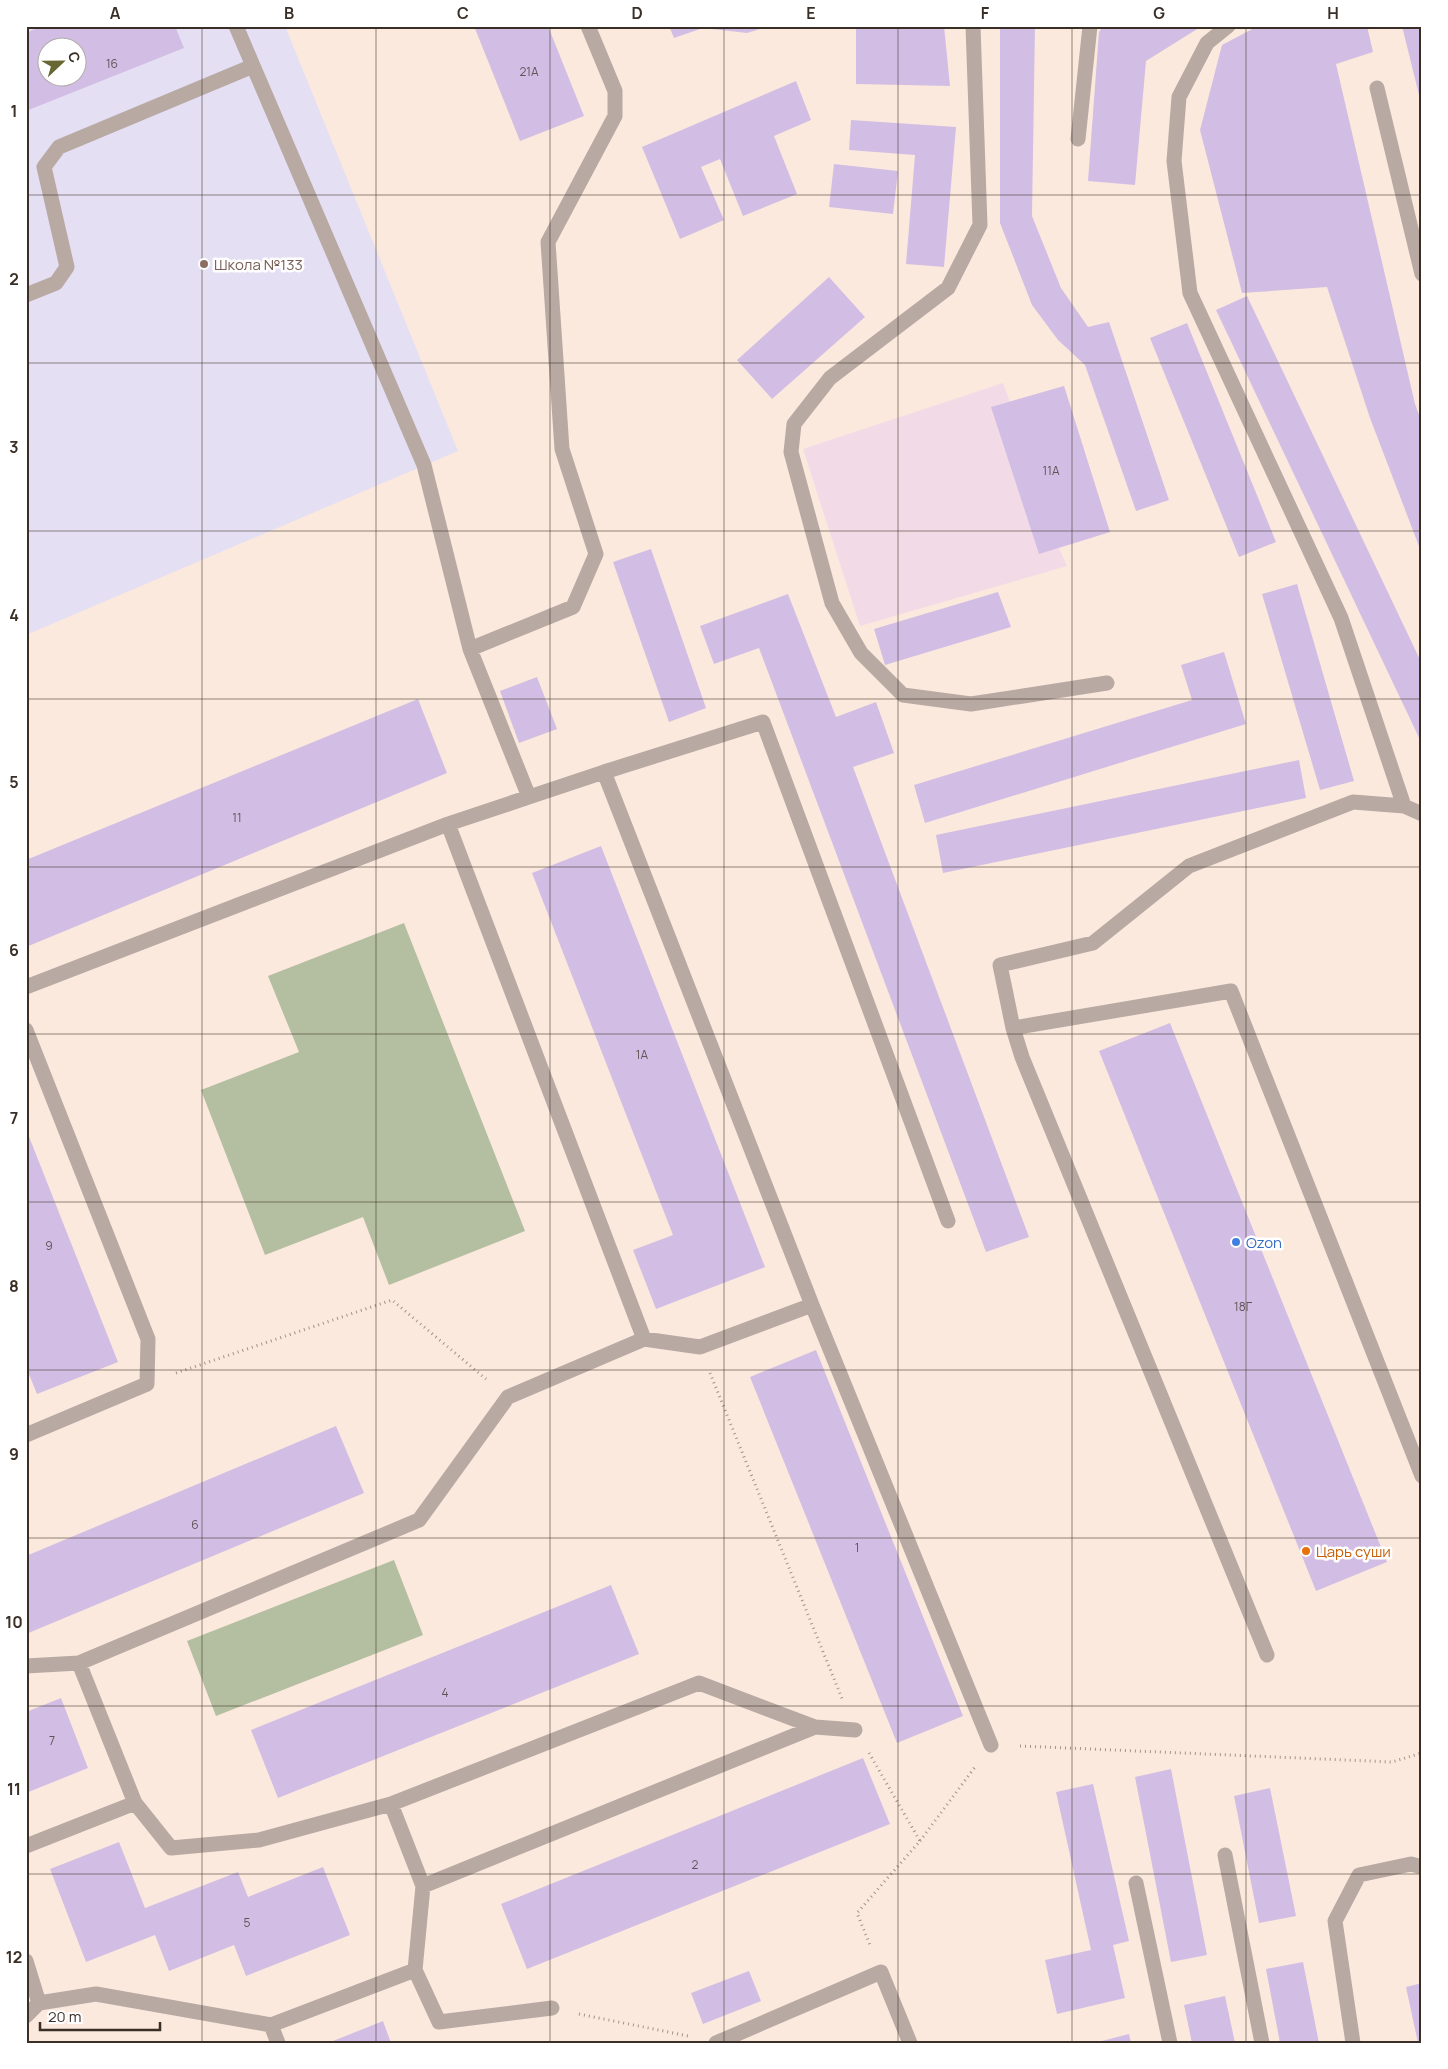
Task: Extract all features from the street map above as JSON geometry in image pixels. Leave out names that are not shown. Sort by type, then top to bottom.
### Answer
[{"type":"lane","points":[[236,26],[424,465],[470,649],[528,797]]},
{"type":"lane","points":[[470,649],[573,608],[596,554],[562,449],[548,242],[614,116],[615,91],[588,26]]},
{"type":"lane","points":[[974,26],[980,225],[948,288],[830,378],[794,424],[791,452],[832,603],[861,653],[903,694],[970,704],[1107,683]]},
{"type":"lane","points":[[1078,139],[1090,26]]},
{"type":"lane","points":[[1228,26],[1207,43],[1179,97],[1174,161],[1190,293],[1341,618],[1404,806]]},
{"type":"lane","points":[[26,295],[56,283],[67,268],[44,167],[59,147],[253,66]]},
{"type":"lane","points":[[1377,88],[1422,274]]},
{"type":"lane","points":[[26,987],[448,824],[763,722],[948,1221]]},
{"type":"lane","points":[[604,772],[812,1305],[991,1745]]},
{"type":"lane","points":[[1267,1655],[1026,1066],[1013,1028],[1000,965],[1093,943],[1189,866],[1353,802],[1404,806],[1422,814]]},
{"type":"lane","points":[[448,824],[644,1339]]},
{"type":"lane","points":[[1013,1028],[1231,991],[1422,1476]]},
{"type":"lane","points":[[26,1030],[148,1339],[147,1384],[26,1434]]},
{"type":"lane","points":[[26,1666],[79,1663],[419,1520],[508,1398],[644,1339],[700,1347],[812,1305]]},
{"type":"lane","points":[[79,1663],[135,1804],[171,1848],[259,1840],[390,1804],[699,1683],[815,1727],[855,1730]]},
{"type":"lane","points":[[423,1886],[815,1727]]},
{"type":"lane","points":[[26,1846],[135,1804]]},
{"type":"lane","points":[[390,1804],[423,1886],[415,1970],[438,2022],[552,2008]]},
{"type":"lane","points":[[1226,1855],[1262,2043]]},
{"type":"lane","points":[[1353,2043],[1335,1921],[1359,1875],[1411,1864],[1422,1866]]},
{"type":"lane","points":[[1136,1883],[1170,2043]]},
{"type":"lane","points":[[26,1961],[38,2003]]},
{"type":"lane","points":[[26,2016],[38,2003],[96,1994],[271,2025],[415,1970]]},
{"type":"lane","points":[[716,2042],[881,1972],[910,2043]]},
{"type":"lane","points":[[271,2025],[278,2043]]},
{"type":"path","points":[[147,1384],[392,1300],[508,1398]]},
{"type":"path","points":[[700,1347],[855,1730],[920,1841]]},
{"type":"path","points":[[881,1972],[857,1914],[920,1841],[991,1745],[1392,1762],[1422,1752]]},
{"type":"path","points":[[552,2008],[716,2042]]},
{"type":"shaded area","name":"Школа №133","points":[[26,26],[285,26],[458,451],[26,635]]},
{"type":"shaded area","points":[[1003,383],[1010,402],[1064,386],[1110,532],[1059,548],[1067,566],[860,626],[803,449]]},
{"type":"green space","points":[[404,923],[525,1231],[389,1285],[363,1217],[265,1255],[201,1090],[299,1052],[268,976]]},
{"type":"green space","points":[[394,1560],[423,1635],[216,1716],[187,1641]]},
{"type":"building","points":[[42,26],[175,26],[184,48],[88,86],[88,38],[38,38],[38,88],[84,88],[26,111],[26,33]]},
{"type":"building","points":[[474,26],[548,26],[584,116],[520,141]]},
{"type":"building","points":[[669,26],[766,27],[747,33],[703,28],[674,38]]},
{"type":"building","points":[[856,26],[944,26],[950,86],[856,84]]},
{"type":"building","points":[[1000,26],[1035,26],[1032,216],[1061,288],[1088,327],[1109,322],[1169,500],[1136,511],[1085,365],[1058,340],[1032,305],[1000,223]]},
{"type":"building","points":[[1103,26],[1202,26],[1146,61],[1135,185],[1088,181],[1099,32]]},
{"type":"building","points":[[1258,26],[1367,26],[1373,52],[1336,64],[1415,404],[1422,423],[1422,554],[1370,418],[1327,287],[1242,293],[1200,130],[1222,45]]},
{"type":"building","points":[[1402,26],[1422,26],[1422,103],[1421,103]]},
{"type":"building","points":[[796,81],[811,120],[774,136],[797,194],[743,216],[720,159],[701,167],[724,220],[680,239],[642,147]]},
{"type":"building","points":[[851,120],[956,127],[944,267],[906,264],[915,155],[849,150]]},
{"type":"building","points":[[834,164],[898,171],[893,214],[829,207]]},
{"type":"building","points":[[829,277],[865,317],[772,399],[737,360]]},
{"type":"building","points":[[1247,296],[1422,664],[1422,744],[1216,310]]},
{"type":"building","points":[[1187,323],[1276,542],[1239,557],[1150,338]]},
{"type":"building","points":[[1064,386],[1110,532],[1039,554],[991,407]]},
{"type":"building","points":[[651,549],[706,708],[669,722],[613,562]]},
{"type":"building","points":[[1297,584],[1354,781],[1320,790],[1262,594]]},
{"type":"building","points":[[998,592],[1011,627],[885,665],[874,629]]},
{"type":"building","points":[[788,594],[836,717],[876,702],[894,753],[853,767],[1029,1237],[986,1252],[759,648],[714,664],[700,626]]},
{"type":"building","points":[[1224,652],[1246,724],[925,823],[914,785],[1192,700],[1181,665]]},
{"type":"building","points":[[537,677],[557,729],[519,743],[500,691]]},
{"type":"building","points":[[418,699],[447,773],[26,947],[26,860]]},
{"type":"building","points":[[1299,760],[1306,798],[943,873],[936,835]]},
{"type":"building","points":[[601,846],[765,1267],[656,1309],[633,1250],[673,1235],[532,873]]},
{"type":"building","points":[[1170,1023],[1387,1562],[1316,1591],[1099,1051]]},
{"type":"building","points":[[26,1129],[118,1362],[37,1394],[26,1367]]},
{"type":"building","points":[[816,1350],[963,1716],[897,1743],[750,1377]]},
{"type":"building","points":[[336,1426],[364,1493],[26,1634],[26,1556]]},
{"type":"building","points":[[611,1585],[639,1654],[278,1798],[251,1730]]},
{"type":"building","points":[[61,1698],[88,1768],[26,1793],[26,1712]]},
{"type":"building","points":[[863,1758],[890,1824],[527,1969],[501,1904]]},
{"type":"building","points":[[1171,1769],[1207,1955],[1171,1962],[1135,1777]]},
{"type":"building","points":[[1093,1784],[1129,1941],[1113,1945],[1125,1998],[1057,2014],[1045,1960],[1091,1950],[1056,1792]]},
{"type":"building","points":[[1270,1788],[1296,1916],[1259,1923],[1234,1796]]},
{"type":"building","points":[[119,1842],[145,1908],[238,1872],[248,1897],[323,1867],[350,1935],[246,1976],[234,1945],[169,1971],[155,1935],[86,1962],[50,1869]]},
{"type":"building","points":[[1303,1962],[1319,2043],[1280,2043],[1266,1969]]},
{"type":"building","points":[[749,1971],[761,2001],[703,2024],[691,1993]]},
{"type":"building","points":[[1422,1983],[1422,2043],[1418,2043],[1406,1987]]},
{"type":"building","points":[[1225,1996],[1235,2043],[1192,2043],[1184,2005]]},
{"type":"building","points":[[383,2021],[391,2043],[328,2043]]},
{"type":"building","points":[[1129,2034],[1131,2043],[1098,2043],[1098,2042]]},
{"type":"place","name":"Школа №133","points":[[204,264]]},
{"type":"place","name":"Ozon","points":[[1236,1242]]},
{"type":"place","name":"Царь суши","points":[[1306,1551]]}]
